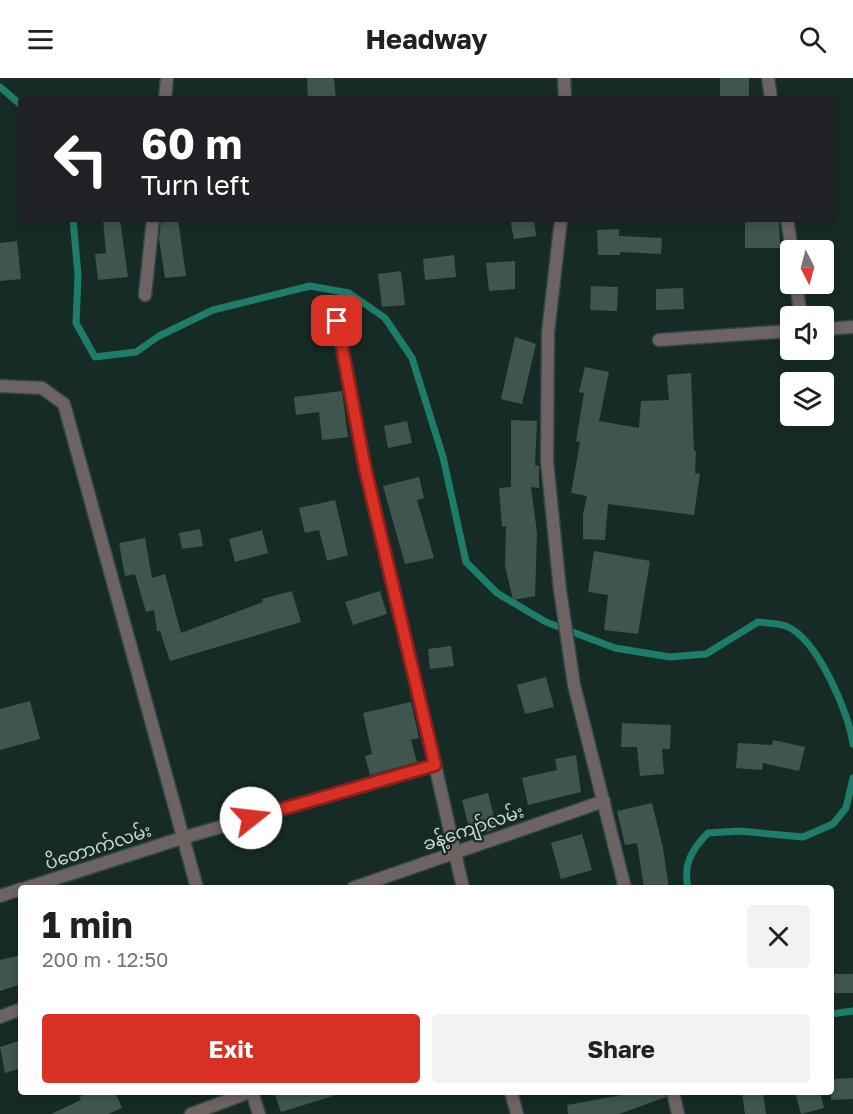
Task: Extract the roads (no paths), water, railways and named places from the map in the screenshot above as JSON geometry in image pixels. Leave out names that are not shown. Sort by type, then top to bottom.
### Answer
[{"type":"street","points":[[165,96],[167,78]]},
{"type":"street","points":[[564,78],[565,96]]},
{"type":"street","points":[[768,78],[771,96]]},
{"type":"street","points":[[145,295],[153,222]]},
{"type":"street","points":[[561,222],[548,333],[547,461],[560,590],[574,685],[624,885]]},
{"type":"street","points":[[788,222],[791,240]]},
{"type":"street","points":[[337,321],[365,468],[462,885]]},
{"type":"street","points":[[834,328],[853,327]]},
{"type":"street","points":[[659,340],[780,332]]},
{"type":"street","points":[[0,386],[42,388],[64,404],[196,885]]},
{"type":"street","name":"ပိတောက်လမ်း","points":[[35,885],[182,838],[435,765]]},
{"type":"street","name":"ခန့်ကျော်လမ်း","points":[[362,885],[604,801]]},
{"type":"street","points":[[0,896],[18,891]]},
{"type":"street","points":[[0,1017],[18,1011]]},
{"type":"street","points":[[190,1114],[243,1095]]},
{"type":"street","points":[[252,1095],[259,1114]]},
{"type":"street","points":[[513,1095],[517,1114]]},
{"type":"street","points":[[673,1095],[674,1112]]},
{"type":"waterway","points":[[0,87],[18,102]]},
{"type":"waterway","points":[[73,222],[78,275],[76,323],[95,357],[136,352],[159,336],[213,310],[310,286],[349,293],[385,318],[412,358],[443,457],[466,562],[497,593],[546,622],[615,648],[670,657],[706,654],[758,622],[786,626],[798,633],[820,660],[838,696],[853,744]]},
{"type":"waterway","points":[[688,885],[690,858],[697,845],[708,833],[739,831],[803,837],[833,824],[846,808],[853,778]]},
{"type":"waterway","points":[[834,1014],[853,1011]]}]
